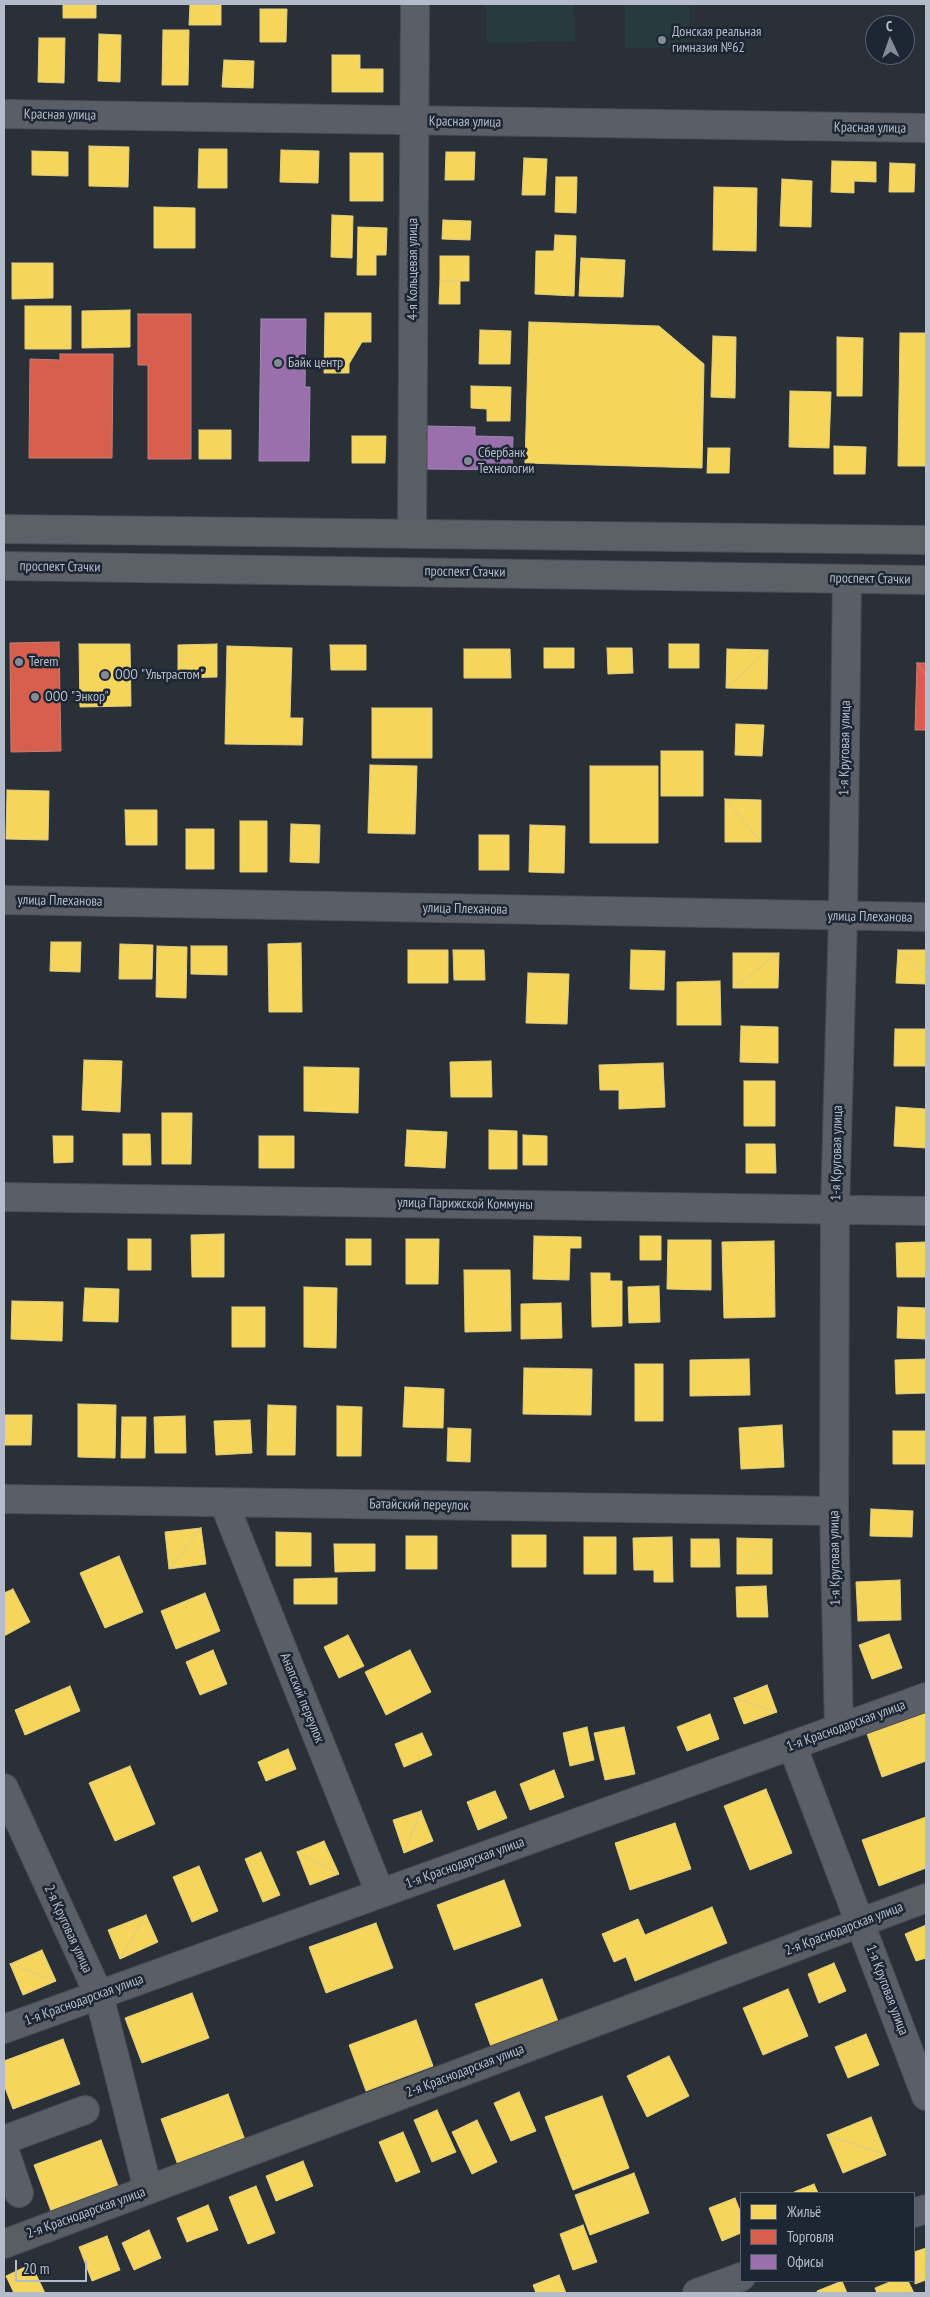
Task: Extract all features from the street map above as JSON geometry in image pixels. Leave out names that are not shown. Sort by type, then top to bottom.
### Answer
[{"type":"main road","points":[[4,529],[926,540]]},
{"type":"main road","name":"проспект Стачки","points":[[4,566],[926,580]]},
{"type":"street","name":"4-я Кольцевая улица","points":[[412,534],[415,4]]},
{"type":"street","name":"Красная улица","points":[[4,114],[926,128]]},
{"type":"street","name":"1-я Круговая улица","points":[[839,1727],[834,1511],[835,1210],[843,916],[847,578]]},
{"type":"street","name":"улица Плеханова","points":[[4,900],[926,917]]},
{"type":"street","name":"улица Парижской Коммуны","points":[[4,1197],[926,1212]]},
{"type":"street","name":"Батайский переулок","points":[[4,1499],[834,1511]]},
{"type":"street","name":"Анапский переулок","points":[[224,1503],[380,1893]]},
{"type":"street","name":"1-я Краснодарская улица","points":[[4,2029],[926,1697]]},
{"type":"street","name":"1-я Круговая улица","points":[[792,1745],[926,2096]]},
{"type":"street","name":"2-я Круговая улица","points":[[4,1788],[99,1995],[148,2190]]},
{"type":"street","name":"2-я Краснодарская улица","points":[[4,2244],[926,1898]]},
{"type":"street","points":[[4,2140],[85,2110]]},
{"type":"street","points":[[4,2149],[18,2193]]},
{"type":"street","points":[[697,2293],[740,2277]]},
{"type":"green space","points":[[486,4],[574,4],[575,41],[487,43]]},
{"type":"green space","points":[[625,4],[689,4],[689,48],[625,48]]},
{"type":"building: Жильё","points":[[63,4],[96,4],[96,18],[63,18]]},
{"type":"building: Жильё","points":[[190,4],[221,4],[221,25],[189,25]]},
{"type":"building: Жильё","points":[[260,9],[287,9],[286,42],[260,42]]},
{"type":"building: Жильё","points":[[163,30],[189,30],[188,85],[162,85]]},
{"type":"building: Жильё","points":[[99,34],[121,35],[120,82],[98,81]]},
{"type":"building: Жильё","points":[[39,38],[65,38],[64,83],[38,82]]},
{"type":"building: Жильё","points":[[332,55],[360,55],[360,69],[383,69],[383,92],[332,92]]},
{"type":"building: Жильё","points":[[224,60],[254,61],[253,88],[222,87]]},
{"type":"building: Жильё","points":[[89,146],[129,147],[128,187],[89,186]]},
{"type":"building: Жильё","points":[[199,149],[227,149],[227,188],[198,188]]},
{"type":"building: Жильё","points":[[281,150],[319,151],[318,183],[280,182]]},
{"type":"building: Жильё","points":[[32,151],[68,152],[68,176],[32,175]]},
{"type":"building: Жильё","points":[[446,152],[475,152],[474,180],[445,180]]},
{"type":"building: Жильё","points":[[350,153],[383,153],[383,201],[350,201]]},
{"type":"building: Жильё","points":[[524,158],[547,159],[545,195],[522,195]]},
{"type":"building: Жильё","points":[[832,161],[876,162],[876,182],[854,181],[854,193],[831,192]]},
{"type":"building: Жильё","points":[[890,163],[915,164],[914,192],[889,192]]},
{"type":"building: Жильё","points":[[556,177],[577,177],[576,213],[555,212]]},
{"type":"building: Жильё","points":[[782,179],[812,181],[811,227],[780,226]]},
{"type":"building: Жильё","points":[[714,187],[757,188],[756,251],[713,250]]},
{"type":"building: Жильё","points":[[154,207],[195,208],[195,248],[154,248]]},
{"type":"building: Жильё","points":[[332,215],[353,216],[352,258],[331,257]]},
{"type":"building: Жильё","points":[[443,220],[471,221],[470,240],[442,239]]},
{"type":"building: Жильё","points":[[358,227],[387,228],[386,255],[376,255],[376,275],[357,275]]},
{"type":"building: Жильё","points":[[555,235],[576,236],[574,296],[535,294],[536,251],[554,251]]},
{"type":"building: Жильё","points":[[440,256],[469,256],[469,281],[440,281]]},
{"type":"building: Жильё","points":[[581,258],[625,260],[623,297],[579,296]]},
{"type":"building: Жильё","points":[[12,263],[53,263],[53,298],[12,299]]},
{"type":"building: Жильё","points":[[440,281],[460,281],[460,304],[439,304]]},
{"type":"building: Жильё","points":[[25,306],[71,306],[71,349],[25,349]]},
{"type":"building: Жильё","points":[[130,310],[130,347],[82,348],[82,311]]},
{"type":"building: Жильё","points":[[325,313],[371,313],[371,342],[362,342],[349,364],[349,373],[324,373]]},
{"type":"building: Жильё","points":[[529,322],[659,326],[704,364],[702,468],[525,463]]},
{"type":"building: Жильё","points":[[480,330],[511,331],[510,364],[479,364]]},
{"type":"building: Жильё","points":[[900,333],[926,333],[926,466],[898,466]]},
{"type":"building: Жильё","points":[[713,336],[736,337],[735,398],[711,397]]},
{"type":"building: Жильё","points":[[837,337],[863,338],[862,396],[837,396]]},
{"type":"building: Жильё","points":[[471,386],[511,387],[510,421],[487,421],[487,409],[471,408]]},
{"type":"building: Жильё","points":[[790,391],[831,392],[829,448],[789,447]]},
{"type":"building: Жильё","points":[[199,430],[231,430],[231,459],[199,459]]},
{"type":"building: Жильё","points":[[352,436],[386,436],[385,463],[352,463]]},
{"type":"building: Жильё","points":[[834,446],[866,447],[865,474],[834,474]]},
{"type":"building: Жильё","points":[[708,448],[730,448],[729,473],[707,473]]},
{"type":"building: Жильё","name":"ООО \"Ультрастом\"","points":[[79,644],[130,644],[131,706],[80,707]]},
{"type":"building: Жильё","points":[[217,644],[217,677],[178,678],[178,645]]},
{"type":"building: Жильё","points":[[669,644],[699,644],[699,668],[669,668]]},
{"type":"building: Жильё","points":[[330,645],[366,645],[366,670],[331,670]]},
{"type":"building: Жильё","points":[[227,646],[292,648],[290,718],[303,718],[302,745],[225,744]]},
{"type":"building: Жильё","points":[[544,648],[574,648],[574,668],[544,668]]},
{"type":"building: Жильё","points":[[607,648],[632,648],[633,673],[608,674]]},
{"type":"building: Жильё","points":[[464,649],[510,649],[511,678],[464,678]]},
{"type":"building: Жильё","points":[[727,649],[768,650],[726,688]]},
{"type":"building: Жильё","points":[[768,650],[767,689],[726,688]]},
{"type":"building: Жильё","points":[[372,708],[432,708],[432,758],[372,758]]},
{"type":"building: Жильё","points":[[736,724],[764,725],[762,756],[735,755]]},
{"type":"building: Жильё","points":[[661,751],[703,751],[703,796],[661,796]]},
{"type":"building: Жильё","points":[[370,765],[417,766],[415,834],[368,833]]},
{"type":"building: Жильё","points":[[590,766],[658,766],[658,843],[590,843]]},
{"type":"building: Жильё","points":[[7,790],[49,791],[48,840],[6,839]]},
{"type":"building: Жильё","points":[[725,799],[761,800],[761,842]]},
{"type":"building: Жильё","points":[[725,799],[761,842],[725,842]]},
{"type":"building: Жильё","points":[[125,810],[157,810],[157,845],[126,845]]},
{"type":"building: Жильё","points":[[240,821],[267,821],[267,872],[240,872]]},
{"type":"building: Жильё","points":[[291,824],[320,825],[319,863],[290,862]]},
{"type":"building: Жильё","points":[[530,825],[565,826],[564,873],[529,872]]},
{"type":"building: Жильё","points":[[186,829],[214,829],[214,869],[186,869]]},
{"type":"building: Жильё","points":[[479,835],[509,835],[509,870],[479,870]]},
{"type":"building: Жильё","points":[[51,942],[81,942],[80,972],[50,971]]},
{"type":"building: Жильё","points":[[301,943],[302,1012],[269,1012],[268,944]]},
{"type":"building: Жильё","points":[[120,944],[153,945],[152,979],[119,979]]},
{"type":"building: Жильё","points":[[157,946],[187,947],[186,998],[156,997]]},
{"type":"building: Жильё","points":[[191,946],[227,946],[227,975],[191,974]]},
{"type":"building: Жильё","points":[[408,950],[448,950],[448,983],[408,983]]},
{"type":"building: Жильё","points":[[453,950],[484,950],[485,980],[454,980]]},
{"type":"building: Жильё","points":[[631,950],[665,951],[664,990],[630,989]]},
{"type":"building: Жильё","points":[[898,950],[926,976],[926,984],[896,983]]},
{"type":"building: Жильё","points":[[898,950],[926,950],[926,976]]},
{"type":"building: Жильё","points":[[733,953],[779,953],[733,988]]},
{"type":"building: Жильё","points":[[779,953],[778,988],[733,988]]},
{"type":"building: Жильё","points":[[528,973],[569,974],[567,1024],[526,1023]]},
{"type":"building: Жильё","points":[[720,981],[721,1025],[677,1025],[677,982]]},
{"type":"building: Жильё","points":[[741,1026],[778,1027],[778,1063],[740,1062]]},
{"type":"building: Жильё","points":[[895,1029],[926,1029],[926,1066],[894,1066]]},
{"type":"building: Жильё","points":[[84,1060],[122,1061],[120,1112],[82,1110]]},
{"type":"building: Жильё","points":[[491,1061],[492,1097],[451,1097],[450,1062]]},
{"type":"building: Жильё","points":[[663,1063],[665,1107],[619,1109],[619,1090],[600,1090],[599,1065]]},
{"type":"building: Жильё","points":[[304,1067],[359,1068],[358,1113],[304,1111]]},
{"type":"building: Жильё","points":[[744,1081],[775,1081],[775,1126],[744,1126]]},
{"type":"building: Жильё","points":[[896,1107],[926,1109],[926,1148],[894,1146]]},
{"type":"building: Жильё","points":[[162,1113],[192,1113],[191,1164],[162,1164]]},
{"type":"building: Жильё","points":[[407,1130],[447,1132],[445,1168],[405,1166]]},
{"type":"building: Жильё","points":[[489,1130],[517,1131],[517,1169],[489,1169]]},
{"type":"building: Жильё","points":[[123,1134],[150,1134],[151,1165],[123,1165]]},
{"type":"building: Жильё","points":[[523,1135],[547,1136],[547,1165],[523,1165]]},
{"type":"building: Жильё","points":[[53,1136],[73,1136],[73,1162],[54,1163]]},
{"type":"building: Жильё","points":[[259,1136],[294,1136],[294,1168],[259,1168]]},
{"type":"building: Жильё","points":[[746,1144],[775,1144],[776,1173],[746,1173]]},
{"type":"building: Жильё","points":[[224,1234],[224,1277],[192,1277],[191,1235]]},
{"type":"building: Жильё","points":[[534,1236],[581,1237],[581,1248],[570,1248],[569,1280],[533,1279]]},
{"type":"building: Жильё","points":[[640,1236],[661,1236],[661,1260],[640,1260]]},
{"type":"building: Жильё","points":[[128,1239],[151,1239],[151,1270],[128,1270]]},
{"type":"building: Жильё","points":[[346,1239],[371,1239],[371,1265],[346,1265]]},
{"type":"building: Жильё","points":[[406,1239],[439,1239],[438,1284],[406,1284]]},
{"type":"building: Жильё","points":[[668,1240],[711,1240],[711,1290],[667,1289]]},
{"type":"building: Жильё","points":[[774,1241],[775,1317],[724,1318],[722,1242]]},
{"type":"building: Жильё","points":[[926,1242],[926,1277],[897,1277],[896,1243]]},
{"type":"building: Жильё","points":[[464,1270],[510,1270],[511,1331],[465,1332]]},
{"type":"building: Жильё","points":[[591,1273],[610,1273],[610,1281],[622,1281],[622,1326],[592,1327]]},
{"type":"building: Жильё","points":[[659,1286],[660,1322],[629,1323],[628,1287]]},
{"type":"building: Жильё","points":[[304,1287],[337,1288],[336,1348],[304,1347]]},
{"type":"building: Жильё","points":[[85,1288],[119,1289],[118,1322],[83,1321]]},
{"type":"building: Жильё","points":[[12,1301],[63,1302],[62,1341],[11,1339]]},
{"type":"building: Жильё","points":[[561,1303],[562,1338],[521,1339],[521,1304]]},
{"type":"building: Жильё","points":[[232,1307],[265,1307],[265,1347],[232,1347]]},
{"type":"building: Жильё","points":[[898,1307],[926,1308],[926,1339],[897,1338]]},
{"type":"building: Жильё","points":[[749,1359],[750,1395],[690,1396],[690,1360]]},
{"type":"building: Жильё","points":[[926,1359],[926,1393],[896,1394],[895,1360]]},
{"type":"building: Жильё","points":[[635,1364],[663,1364],[663,1421],[635,1421]]},
{"type":"building: Жильё","points":[[524,1368],[592,1369],[591,1415],[523,1414]]},
{"type":"building: Жильё","points":[[405,1387],[444,1389],[443,1428],[403,1427]]},
{"type":"building: Жильё","points":[[78,1404],[116,1405],[115,1458],[78,1457]]},
{"type":"building: Жильё","points":[[268,1405],[296,1406],[295,1455],[267,1455]]},
{"type":"building: Жильё","points":[[337,1406],[362,1407],[361,1456],[337,1456]]},
{"type":"building: Жильё","points":[[4,1415],[32,1415],[31,1445],[4,1445]]},
{"type":"building: Жильё","points":[[185,1416],[186,1453],[155,1453],[154,1417]]},
{"type":"building: Жильё","points":[[122,1417],[146,1417],[145,1458],[121,1458]]},
{"type":"building: Жильё","points":[[250,1420],[252,1453],[216,1455],[214,1421]]},
{"type":"building: Жильё","points":[[782,1425],[784,1467],[741,1469],[739,1428]]},
{"type":"building: Жильё","points":[[448,1428],[471,1429],[470,1462],[447,1461]]},
{"type":"building: Жильё","points":[[893,1431],[926,1431],[926,1464],[893,1464]]},
{"type":"building: Жильё","points":[[871,1509],[913,1511],[912,1537],[870,1536]]},
{"type":"building: Жильё","points":[[201,1528],[169,1569],[165,1532]]},
{"type":"building: Жильё","points":[[201,1528],[206,1564],[169,1569]]},
{"type":"building: Жильё","points":[[276,1532],[311,1533],[311,1566],[276,1566]]},
{"type":"building: Жильё","points":[[512,1535],[546,1535],[546,1567],[512,1567]]},
{"type":"building: Жильё","points":[[406,1536],[437,1536],[437,1569],[406,1569]]},
{"type":"building: Жильё","points":[[584,1537],[616,1537],[616,1574],[584,1574]]},
{"type":"building: Жильё","points":[[672,1537],[673,1582],[654,1582],[654,1570],[634,1570],[633,1538]]},
{"type":"building: Жильё","points":[[737,1538],[772,1539],[737,1574]]},
{"type":"building: Жильё","points":[[691,1539],[719,1539],[720,1567],[691,1567]]},
{"type":"building: Жильё","points":[[772,1539],[772,1574],[737,1574]]},
{"type":"building: Жильё","points":[[334,1544],[375,1544],[375,1571],[335,1572]]},
{"type":"building: Жильё","points":[[119,1556],[143,1612],[105,1628],[80,1573]]},
{"type":"building: Жильё","points":[[337,1578],[337,1604],[294,1604],[294,1579]]},
{"type":"building: Жильё","points":[[900,1580],[901,1620],[858,1621],[856,1582]]},
{"type":"building: Жильё","points":[[766,1586],[768,1617],[737,1617],[736,1587]]},
{"type":"building: Жильё","points":[[13,1589],[30,1622],[4,1636],[4,1593]]},
{"type":"building: Жильё","points":[[205,1593],[220,1631],[176,1649],[161,1611]]},
{"type":"building: Жильё","points":[[889,1634],[902,1668],[872,1679],[859,1645]]},
{"type":"building: Жильё","points":[[348,1635],[364,1666],[339,1678],[324,1647]]},
{"type":"building: Жильё","points":[[213,1650],[227,1684],[200,1695],[186,1662]]},
{"type":"building: Жильё","points":[[410,1650],[431,1692],[386,1715],[365,1672]]},
{"type":"building: Жильё","points":[[767,1685],[777,1712],[734,1698]]},
{"type":"building: Жильё","points":[[70,1686],[80,1711],[25,1735],[15,1710]]},
{"type":"building: Жильё","points":[[734,1698],[777,1712],[744,1724]]},
{"type":"building: Жильё","points":[[926,1709],[926,1761],[882,1777],[866,1731]]},
{"type":"building: Жильё","points":[[710,1714],[719,1739],[687,1751],[677,1727]]},
{"type":"building: Жильё","points":[[587,1727],[594,1760],[570,1766],[563,1733]]},
{"type":"building: Жильё","points":[[624,1727],[635,1774],[605,1780],[594,1733]]},
{"type":"building: Жильё","points":[[422,1733],[432,1755],[404,1767],[395,1744]]},
{"type":"building: Жильё","points":[[288,1749],[296,1769],[266,1781],[258,1762]]},
{"type":"building: Жильё","points":[[130,1766],[155,1824],[115,1841],[89,1783]]},
{"type":"building: Жильё","points":[[554,1770],[564,1797],[530,1810],[520,1784]]},
{"type":"building: Жильё","points":[[766,1789],[792,1853],[750,1870],[724,1806]]},
{"type":"building: Жильё","points":[[495,1791],[507,1818],[478,1830],[467,1802]]},
{"type":"building: Жильё","points":[[421,1811],[404,1853],[393,1820]]},
{"type":"building: Жильё","points":[[421,1811],[433,1841],[404,1853]]},
{"type":"building: Жильё","points":[[926,1817],[926,1868],[879,1886],[862,1840]]},
{"type":"building: Жильё","points":[[675,1823],[691,1869],[630,1890],[615,1843]]},
{"type":"building: Жильё","points":[[324,1841],[339,1874],[297,1852]]},
{"type":"building: Жильё","points":[[261,1852],[280,1895],[263,1902],[245,1859]]},
{"type":"building: Жильё","points":[[297,1852],[339,1874],[310,1885]]},
{"type":"building: Жильё","points":[[199,1866],[218,1911],[192,1922],[173,1877]]},
{"type":"building: Жильё","points":[[504,1880],[521,1926],[454,1950],[437,1905]]},
{"type":"building: Жильё","points":[[712,1907],[727,1943],[635,1981],[626,1957],[614,1962],[602,1934],[638,1919],[645,1935]]},
{"type":"building: Жильё","points":[[146,1915],[120,1959],[108,1930]]},
{"type":"building: Жильё","points":[[146,1915],[158,1942],[120,1959]]},
{"type":"building: Жильё","points":[[376,1923],[393,1968],[326,1993],[309,1947]]},
{"type":"building: Жильё","points":[[926,1925],[926,1958],[916,1961],[905,1934]]},
{"type":"building: Жильё","points":[[42,1950],[56,1981],[10,1964]]},
{"type":"building: Жильё","points":[[834,1963],[846,1991],[819,2003],[808,1974]]},
{"type":"building: Жильё","points":[[10,1964],[56,1981],[23,1995]]},
{"type":"building: Жильё","points":[[542,1979],[559,2024],[492,2049],[475,2004]]},
{"type":"building: Жильё","points":[[788,1989],[808,2036],[763,2055],[743,2008]]},
{"type":"building: Жильё","points":[[192,1993],[209,2038],[142,2063],[125,2018]]},
{"type":"building: Жильё","points":[[416,2020],[433,2066],[366,2091],[349,2045]]},
{"type":"building: Жильё","points":[[866,2034],[879,2065],[848,2078],[835,2047]]},
{"type":"building: Жильё","points":[[63,2039],[80,2084],[13,2109],[4,2085],[4,2061]]},
{"type":"building: Жильё","points":[[669,2056],[689,2096],[647,2117],[627,2076]]},
{"type":"building: Жильё","points":[[519,2092],[536,2131],[511,2141],[494,2103]]},
{"type":"building: Жильё","points":[[228,2094],[245,2140],[178,2165],[161,2119]]},
{"type":"building: Жильё","points":[[602,2096],[629,2168],[573,2190],[545,2117]]},
{"type":"building: Жильё","points":[[437,2110],[456,2152],[432,2162],[414,2120]]},
{"type":"building: Жильё","points":[[871,2117],[886,2155],[827,2135]]},
{"type":"building: Жильё","points":[[477,2120],[497,2162],[472,2174],[452,2132]]},
{"type":"building: Жильё","points":[[403,2132],[420,2172],[396,2182],[379,2142]]},
{"type":"building: Жильё","points":[[827,2135],[886,2155],[843,2173]]},
{"type":"building: Жильё","points":[[101,2140],[118,2186],[51,2211],[34,2165]]},
{"type":"building: Жильё","points":[[303,2161],[313,2186],[276,2201],[266,2176]]},
{"type":"building: Жильё","points":[[634,2173],[649,2213],[590,2235],[575,2195]]},
{"type":"building: Жильё","points":[[814,2184],[818,2192],[794,2192]]},
{"type":"building: Жильё","points":[[256,2186],[275,2233],[248,2244],[229,2197]]},
{"type":"building: Жильё","points":[[735,2198],[740,2210],[740,2233],[722,2241],[709,2208]]},
{"type":"building: Жильё","points":[[208,2205],[218,2230],[187,2242],[177,2218]]},
{"type":"building: Жильё","points":[[583,2225],[597,2262],[573,2270],[560,2234]]},
{"type":"building: Жильё","points":[[149,2230],[161,2258],[134,2270],[122,2243]]},
{"type":"building: Жильё","points":[[107,2236],[120,2270],[92,2281],[79,2247]]},
{"type":"building: Жильё","points":[[926,2248],[926,2269],[915,2284],[915,2282],[915,2252]]},
{"type":"building: Жильё","points":[[31,2264],[45,2293],[14,2293],[6,2276]]},
{"type":"building: Жильё","points":[[926,2269],[926,2280],[915,2284]]},
{"type":"building: Жильё","points":[[559,2275],[566,2293],[536,2293],[533,2285]]},
{"type":"building: Жильё","points":[[842,2282],[847,2293],[818,2293],[817,2291]]},
{"type":"building: Жильё","points":[[890,2282],[908,2282],[914,2293],[877,2293],[875,2288]]},
{"type":"building: Торговля","points":[[138,314],[191,314],[191,459],[148,459],[148,365],[138,365]]},
{"type":"building: Торговля","points":[[60,354],[113,354],[112,458],[29,458],[30,359],[60,360]]},
{"type":"building: Торговля","name":"ООО \"Энкор\"","points":[[59,642],[61,751],[11,752],[10,643]]},
{"type":"building: Торговля","points":[[917,663],[926,663],[926,675]]},
{"type":"building: Торговля","points":[[917,663],[926,675],[926,730],[915,730]]},
{"type":"building: Офисы","points":[[261,319],[306,319],[305,387],[310,387],[309,461],[259,461]]},
{"type":"building: Офисы","points":[[425,426],[475,427],[475,436],[513,437],[512,470],[425,469]]},
{"type":"place","name":"Донская реальная гимназия №62","points":[[662,40]]},
{"type":"place","name":"Байк центр","points":[[278,363]]},
{"type":"place","name":"Сбербанк Технологии","points":[[468,461]]},
{"type":"place","name":"Terem","points":[[19,662]]},
{"type":"place","name":"ООО \"Ультрастом\"","points":[[105,675]]},
{"type":"place","name":"ООО \"Энкор\"","points":[[35,697]]}]
